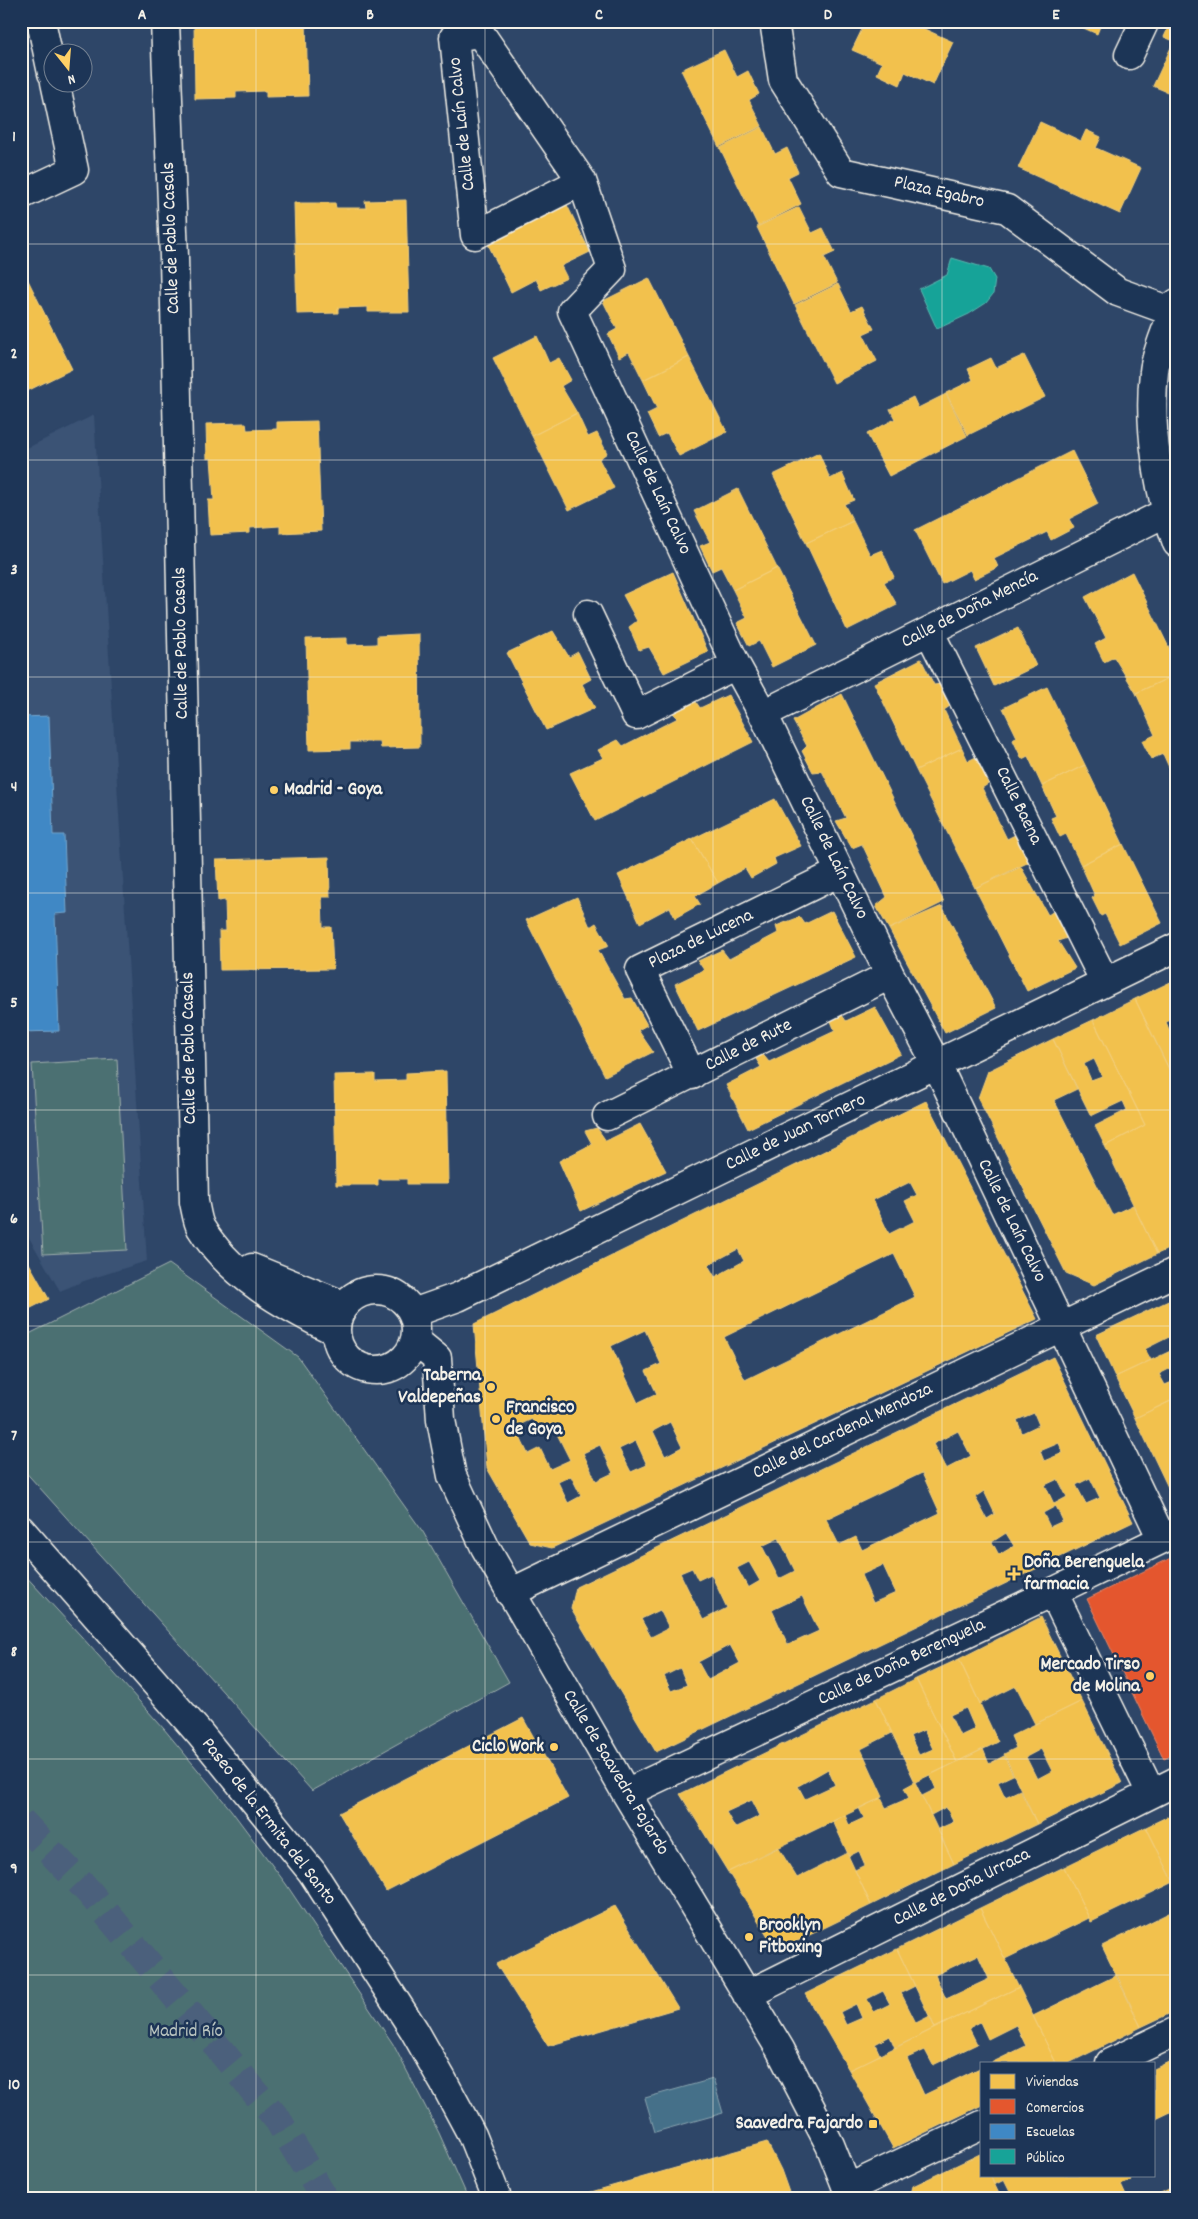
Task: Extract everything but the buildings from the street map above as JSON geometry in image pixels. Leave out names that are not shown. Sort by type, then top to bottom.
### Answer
[{"type":"street","points":[[41,21],[45,42]]},
{"type":"street","name":"Calle de Pablo Casals","points":[[164,21],[174,256],[194,1202],[200,1227],[223,1256],[245,1278],[299,1313],[339,1318]]},
{"type":"street","name":"Plaza Egabro","points":[[774,21],[782,80],[842,172],[1007,209],[1118,292],[1175,307]]},
{"type":"street","points":[[1129,55],[1145,21]]},
{"type":"street","name":"Calle de Laín Calvo","points":[[582,181],[475,235],[454,37],[480,33],[582,181],[612,269],[572,311],[736,665],[763,714],[1062,1326],[1169,1535]]},
{"type":"street","points":[[21,195],[74,170],[56,92]]},
{"type":"street","points":[[1175,307],[1154,371],[1154,438],[1177,543]]},
{"type":"street","name":"Calle de Doña Mencía","points":[[763,714],[1171,509]]},
{"type":"street","points":[[588,614],[636,715],[736,665]]},
{"type":"street","name":"Calle Baena","points":[[929,631],[1105,982]]},
{"type":"street","name":"Plaza de Lucena","points":[[692,1075],[640,970],[840,872]]},
{"type":"street","name":"Calle de Juan Tornero","points":[[413,1313],[458,1297],[1177,947]]},
{"type":"street","name":"Calle de Rute","points":[[607,1116],[890,975]]},
{"type":"street","name":"Calle del Cardenal Mendoza","points":[[510,1593],[1177,1271]]},
{"type":"street","points":[[366,1290],[380,1290],[394,1294],[405,1302],[413,1313],[416,1326],[415,1340],[410,1352],[401,1362],[390,1368],[377,1371],[364,1370],[352,1364],[343,1355],[337,1344],[339,1318],[353,1296],[366,1290]]},
{"type":"street","name":"Calle de Saavedra Fajardo","points":[[415,1340],[437,1358],[441,1420],[452,1476],[484,1547],[626,1793],[785,2058],[830,2145],[850,2193]]},
{"type":"street","name":"Paseo de la Ermita del Santo","points":[[21,1530],[200,1734],[312,1872],[414,2030],[443,2081],[472,2135],[497,2198]]},
{"type":"street","name":"Calle de Doña Berenguela","points":[[626,1793],[1053,1592],[1169,1535]]},
{"type":"street","points":[[1053,1592],[1151,1793]]},
{"type":"street","name":"Calle de Doña Urraca","points":[[747,1994],[1177,1781]]},
{"type":"street","points":[[1112,2062],[1177,2031]]},
{"type":"street","points":[[850,2193],[980,2126]]},
{"type":"shaded area","points":[[94,415],[147,1261],[84,1281],[60,1291],[21,1224],[21,451]]},
{"type":"shaded area","points":[[713,2079],[723,2113],[655,2132],[645,2098]]},
{"type":"green space","points":[[117,1059],[127,1250],[43,1254],[32,1064]]},
{"type":"green space","points":[[169,1264],[298,1357],[423,1532],[509,1682],[312,1791],[21,1467],[21,1338]]},
{"type":"green space","name":"Madrid Río","points":[[21,1571],[164,1729],[231,1810],[286,1884],[393,2044],[439,2133],[468,2198],[21,2198]]},
{"type":"tunnel","points":[[21,1821],[89,1892],[278,2120],[324,2198]]},
{"type":"place","name":"Madrid - Goya","points":[[274,790]]},
{"type":"place","name":"Taberna Valdepeñas","points":[[491,1387]]},
{"type":"place","name":"Francisco de Goya","points":[[496,1419]]},
{"type":"place","name":"Doña Berenguela farmacia","points":[[1014,1574]]},
{"type":"place","name":"Mercado Tirso de Molina","points":[[1150,1676]]},
{"type":"place","name":"Ciclo Work","points":[[554,1747]]},
{"type":"place","name":"Brooklyn Fitboxing","points":[[749,1937]]},
{"type":"place","name":"Saavedra Fajardo","points":[[873,2124]]}]
